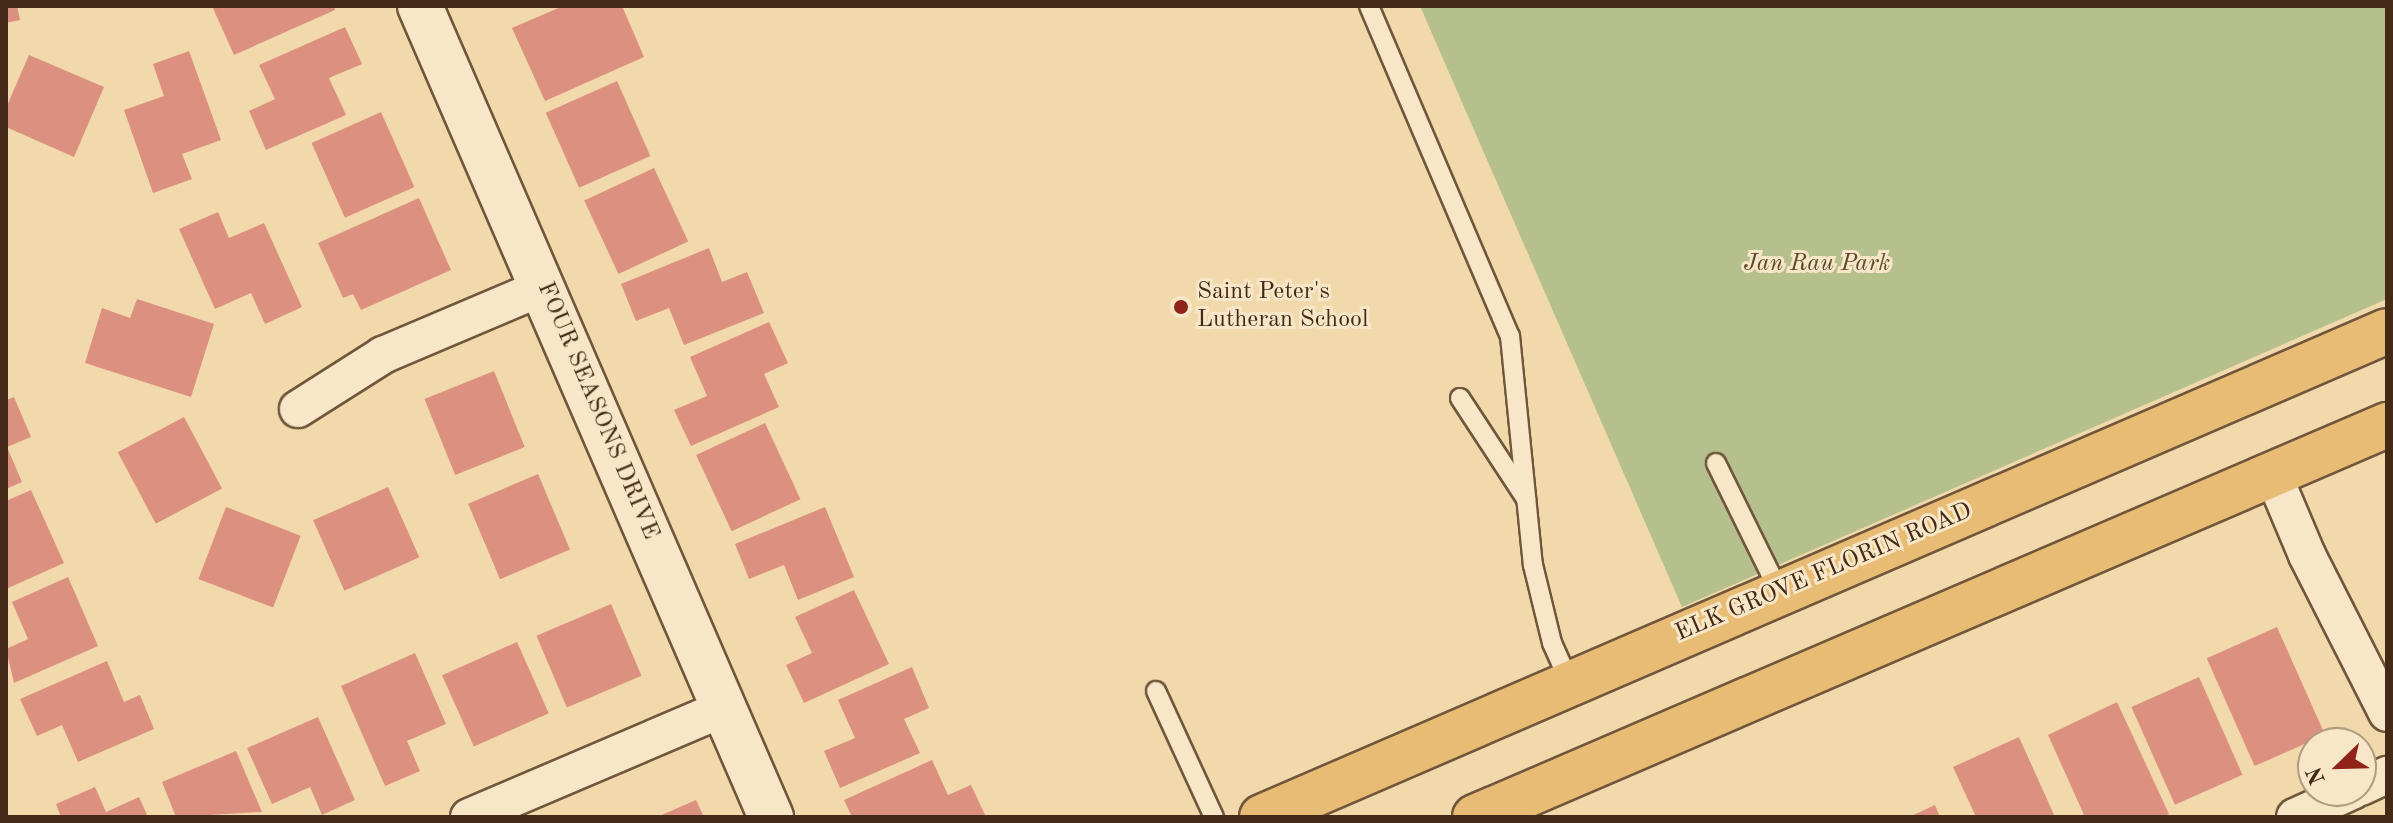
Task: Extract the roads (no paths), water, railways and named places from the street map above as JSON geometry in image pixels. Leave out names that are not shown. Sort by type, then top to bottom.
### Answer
[{"type":"main road","name":"ELK GROVE FLORIN ROAD","points":[[1262,817],[2387,331]]},
{"type":"main road","points":[[1475,817],[2387,425]]},
{"type":"street","name":"FOUR SEASONS DRIVE","points":[[420,6],[771,817]]},
{"type":"street","points":[[298,409],[383,355],[543,287]]},
{"type":"street","points":[[2272,472],[2307,555],[2387,713]]},
{"type":"street","points":[[469,817],[725,708]]},
{"type":"street","points":[[2295,817],[2317,807]]},
{"type":"lane","points":[[1369,6],[1510,336],[1533,565],[1552,643],[1570,683]]},
{"type":"lane","points":[[1460,398],[1528,502]]},
{"type":"lane","points":[[1716,463],[1780,593]]},
{"type":"lane","points":[[1156,691],[1214,817]]},
{"type":"place","name":"Saint Peter's Lutheran School","points":[[1181,307]]},
{"type":"park label","name":"Jan Rau Park","points":[[1817,265]]}]
